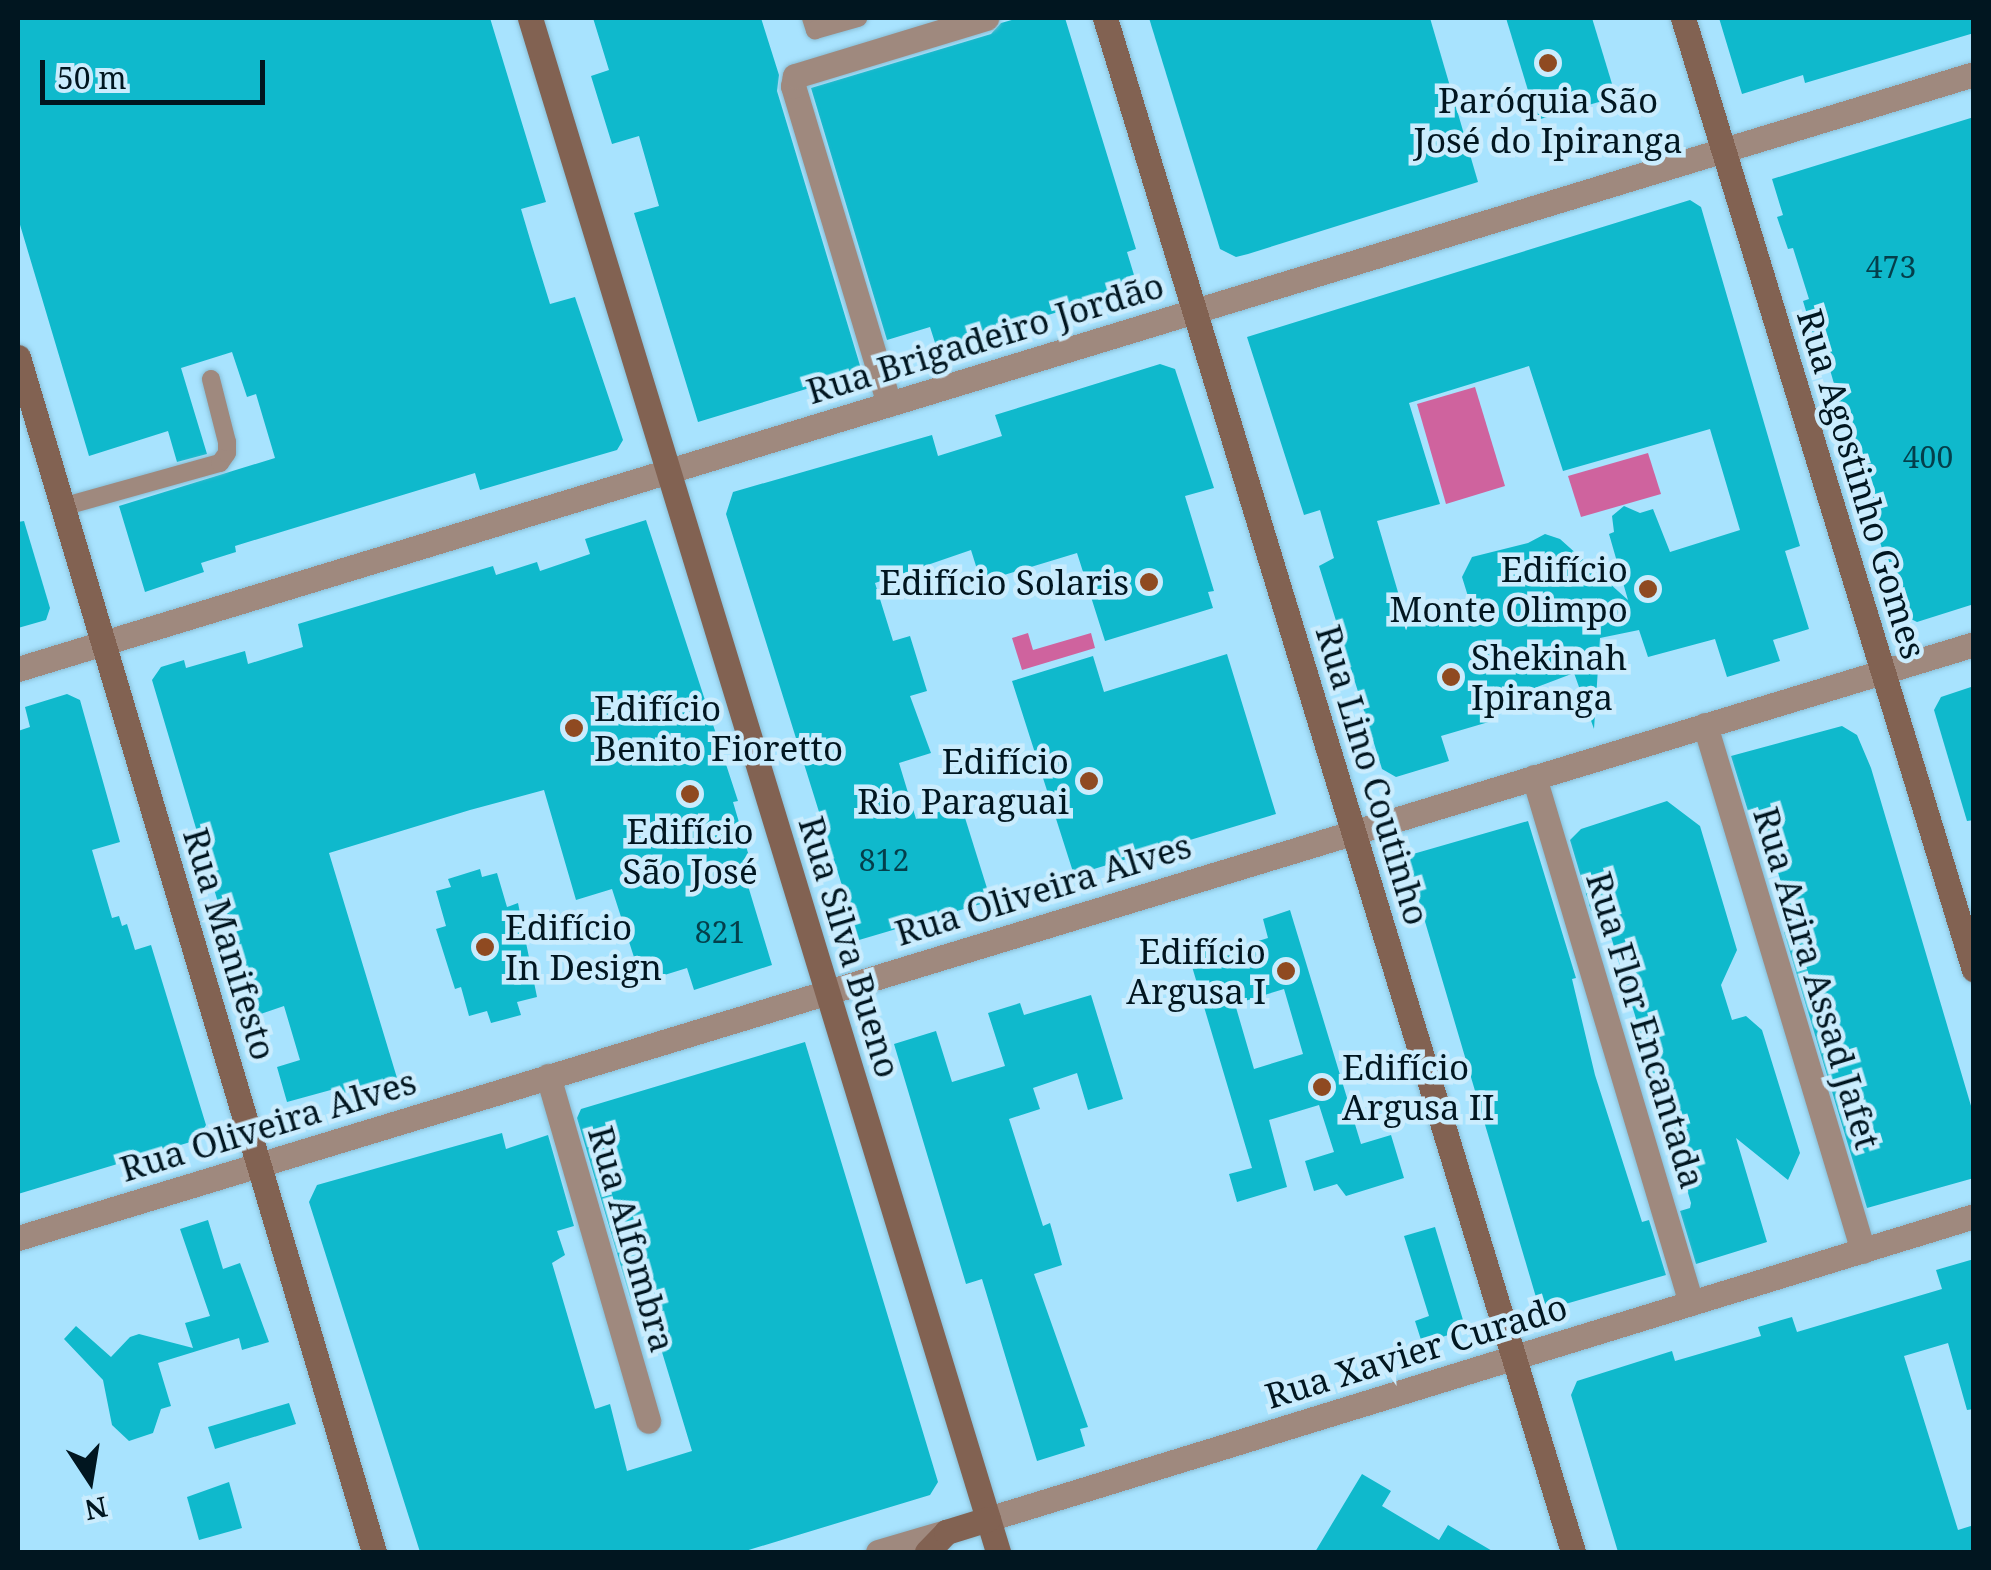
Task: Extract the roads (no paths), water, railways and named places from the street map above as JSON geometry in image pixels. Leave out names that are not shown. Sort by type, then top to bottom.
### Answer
[{"type":"main road","name":"Rua Silva Bueno","points":[[530,18],[998,1552]]},
{"type":"main road","name":"Rua Lino Coutinho","points":[[1105,18],[1573,1552]]},
{"type":"main road","name":"Rua Agostinho Gomes","points":[[1683,18],[1974,970]]},
{"type":"main road","name":"Rua Manifesto","points":[[18,357],[374,1552]]},
{"type":"main road","name":"Rua Xavier Curado","points":[[946,1532],[988,1519]]},
{"type":"main road","points":[[927,1552],[946,1532]]},
{"type":"street","points":[[889,404],[793,86],[796,76],[986,18]]},
{"type":"street","name":"Rua Brigadeiro Jordão","points":[[18,670],[1974,74]]},
{"type":"street","name":"Rua Oliveira Alves","points":[[18,1238],[1974,644]]},
{"type":"street","name":"Rua Azira Assad Jafet","points":[[1705,725],[1863,1250]]},
{"type":"street","name":"Rua Flor Encantada","points":[[1534,777],[1690,1303]]},
{"type":"street","name":"Rua Alfombra","points":[[548,1076],[648,1420]]},
{"type":"street","name":"Rua Xavier Curado","points":[[988,1519],[1974,1216]]},
{"type":"street","name":"Rua Xavier Curado","points":[[878,1552],[946,1532]]},
{"type":"lane","points":[[812,18],[816,30],[858,18]]},
{"type":"lane","points":[[62,506],[220,463],[227,453],[226,442],[211,378]]},
{"type":"place","name":"Paróquia São José do Ipiranga","points":[[1548,63]]},
{"type":"place","name":"Edifício Solaris","points":[[1149,582]]},
{"type":"place","name":"Edifício Monte Olimpo","points":[[1648,589]]},
{"type":"place","name":"Shekinah Ipiranga","points":[[1451,677]]},
{"type":"place","name":"Edifício Benito Fioretto","points":[[574,728]]},
{"type":"place","name":"Edifício Rio Paraguai","points":[[1089,781]]},
{"type":"place","name":"Edifício São José","points":[[690,794]]},
{"type":"place","name":"Edifício In Design","points":[[485,947]]},
{"type":"place","name":"Edifício Argusa I","points":[[1286,971]]},
{"type":"place","name":"Edifício Argusa II","points":[[1322,1087]]}]
